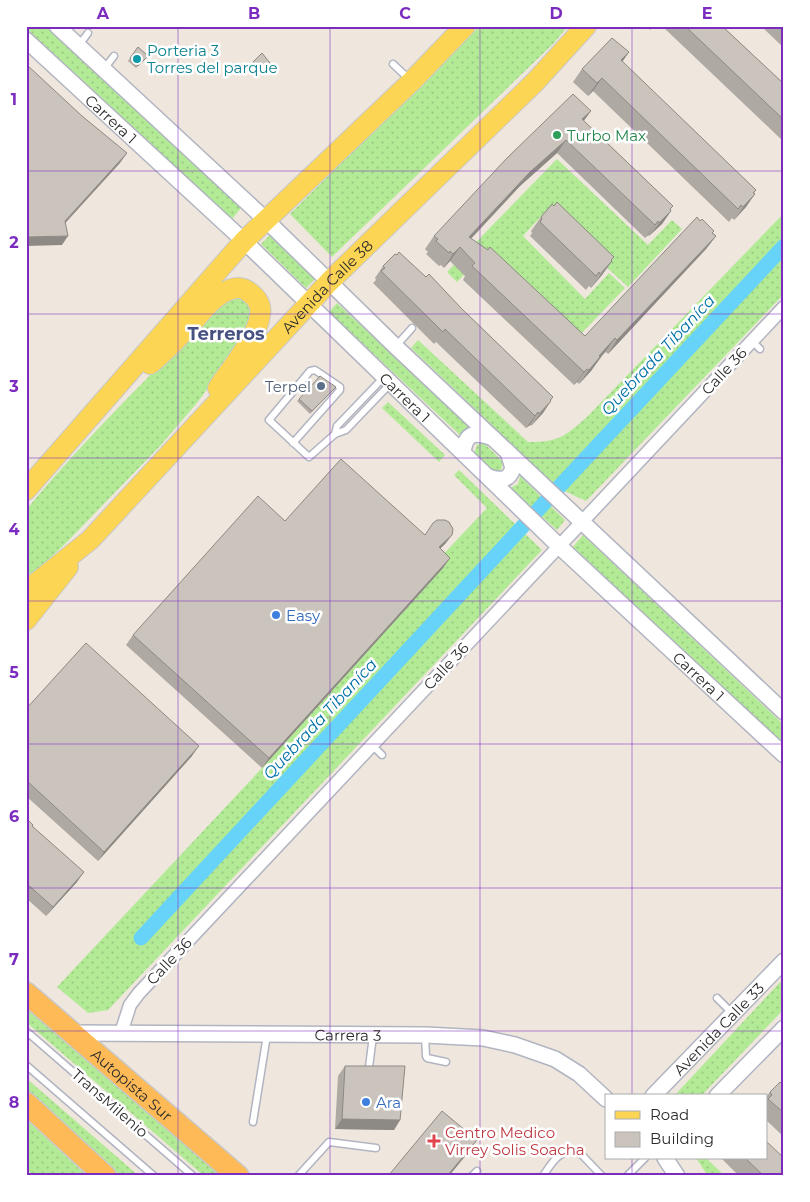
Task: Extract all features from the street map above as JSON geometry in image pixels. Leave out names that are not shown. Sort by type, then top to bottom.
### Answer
[{"type":"highway","name":"Autopista Sur","points":[[26,993],[238,1176]]},
{"type":"highway","points":[[26,1103],[106,1176]]},
{"type":"main road","points":[[26,490],[244,241],[412,81],[465,26]]},
{"type":"main road","name":"Avenida Calle 38","points":[[26,591],[90,540],[329,282],[529,88],[586,26]]},
{"type":"main road","points":[[95,411],[168,349],[220,295],[231,289],[245,289],[255,296],[260,304],[261,313],[259,320],[252,337],[190,431]]},
{"type":"main road","points":[[26,620],[90,540]]},
{"type":"street","name":"Carrera 1","points":[[57,26],[266,220],[395,346],[582,522],[774,695],[784,712]]},
{"type":"street","name":"Carrera 1","points":[[28,43],[244,241],[560,546],[784,755]]},
{"type":"street","name":"Calle 36","points":[[121,1033],[130,1005],[139,993],[582,522],[732,366],[756,345],[784,307]]},
{"type":"street","points":[[462,452],[466,440],[473,434],[481,434],[493,438]]},
{"type":"street","points":[[488,477],[499,480],[509,477],[514,468],[508,452]]},
{"type":"street","name":"Avenida Calle 33","points":[[655,1094],[784,961]]},
{"type":"street","points":[[719,1094],[784,1028]]},
{"type":"street","name":"Carrera 3","points":[[72,1033],[373,1034],[483,1038],[515,1045],[555,1059],[579,1074],[605,1099]]},
{"type":"street","points":[[666,1160],[677,1176]]},
{"type":"lane","points":[[78,46],[88,32]]},
{"type":"lane","points":[[104,69],[114,56]]},
{"type":"lane","points":[[393,64],[412,81]]},
{"type":"lane","points":[[395,346],[412,328]]},
{"type":"lane","points":[[293,443],[340,390],[340,387],[315,370],[310,371],[269,420],[293,443],[309,457],[334,434],[337,426],[388,380]]},
{"type":"lane","points":[[372,746],[382,755]]},
{"type":"lane","points":[[717,998],[733,1014]]},
{"type":"lane","name":"TransMilenio","points":[[26,1031],[193,1176]]},
{"type":"lane","points":[[253,1122],[267,1034]]},
{"type":"lane","points":[[369,1067],[373,1034]]},
{"type":"lane","points":[[425,1035],[426,1056],[446,1062]]},
{"type":"lane","name":"TransMilenio","points":[[26,1065],[154,1176]]},
{"type":"lane","points":[[298,1176],[329,1142],[376,1148]]},
{"type":"lane","points":[[543,1176],[560,1154],[570,1150],[581,1154],[602,1176]]},
{"type":"lane","points":[[627,1176],[643,1160]]},
{"type":"green space","points":[[26,26],[45,26],[241,208],[232,219],[26,28]]},
{"type":"green space","points":[[480,26],[568,26],[553,44],[332,257],[290,214]]},
{"type":"green space","points":[[557,159],[648,245],[672,220],[682,229],[628,287],[546,211],[523,236],[585,299],[609,273],[625,288],[576,339],[484,254],[457,282],[447,272]]},
{"type":"green space","points":[[784,213],[784,294],[586,501],[558,488],[411,348],[418,340],[528,442],[547,441],[560,437],[587,417]]},
{"type":"green space","points":[[271,234],[316,278],[306,288],[261,244]]},
{"type":"green space","points":[[234,297],[244,298],[253,309],[245,337],[197,403],[160,446],[67,542],[26,581],[26,510],[73,456],[147,378],[222,302]]},
{"type":"green space","points":[[337,303],[469,427],[461,436],[329,312]]},
{"type":"green space","points":[[388,402],[445,455],[439,462],[382,408]]},
{"type":"green space","points":[[485,444],[503,462],[501,470],[498,472],[492,472],[474,454],[477,445]]},
{"type":"green space","points":[[459,470],[542,550],[108,1010],[88,1013],[57,987],[262,768],[426,585],[437,561],[487,508],[454,475]]},
{"type":"green space","points":[[520,476],[565,520],[557,530],[510,488],[518,484]]},
{"type":"green space","points":[[583,535],[784,725],[784,744],[573,547]]},
{"type":"green space","points":[[784,978],[784,1009],[703,1094],[676,1094]]},
{"type":"green space","points":[[26,1006],[225,1176],[204,1176],[26,1022]]},
{"type":"green space","points":[[26,1078],[139,1176],[117,1176],[26,1092]]},
{"type":"green space","points":[[26,1119],[87,1176],[34,1176],[26,1169]]},
{"type":"green space","points":[[697,1160],[708,1160],[725,1176],[708,1176]]},
{"type":"building","points":[[685,26],[722,26],[784,84],[784,120]]},
{"type":"building","points":[[612,38],[629,52],[621,60],[756,190],[753,193],[755,194],[743,207],[741,205],[738,209],[602,78],[597,83],[582,69]]},
{"type":"building","name":"Porteria 3 Torres del parque","points":[[138,47],[148,56],[138,66],[130,58]]},
{"type":"building","points":[[262,53],[270,63],[263,72],[253,62]]},
{"type":"building","points":[[26,64],[82,116],[127,153],[65,221],[68,236],[26,237]]},
{"type":"building","points":[[573,94],[591,111],[582,119],[673,206],[670,209],[671,211],[655,225],[566,140],[530,172],[469,237],[488,250],[490,247],[585,336],[697,217],[700,221],[702,219],[714,231],[712,233],[716,236],[617,340],[615,338],[589,370],[587,369],[584,372],[472,266],[475,263],[460,247],[453,254],[450,251],[449,253],[436,241],[438,239],[434,236],[507,158]]},
{"type":"building","points":[[557,202],[614,257],[600,274],[599,272],[596,276],[540,222],[541,217],[552,204],[554,206]]},
{"type":"building","points":[[399,252],[426,277],[429,274],[462,309],[553,397],[539,414],[538,412],[535,416],[445,329],[443,332],[381,271],[385,268],[383,266]]},
{"type":"building","points":[[320,376],[336,387],[312,411],[299,399]]},
{"type":"building","name":"Easy","points":[[341,459],[425,535],[437,520],[449,522],[453,529],[452,535],[439,547],[450,558],[269,758],[133,635],[258,496],[285,521]]},
{"type":"building","points":[[86,643],[199,746],[104,852],[26,780],[26,709]]},
{"type":"building","points":[[26,818],[32,826],[84,872],[53,907],[26,883]]},
{"type":"building","name":"Ara","points":[[345,1066],[405,1066],[400,1120],[342,1119]]},
{"type":"building","points":[[780,1082],[782,1084],[784,1082],[784,1113],[768,1099],[772,1095],[770,1092]]},
{"type":"building","points":[[442,1111],[477,1140],[447,1176],[388,1176]]},
{"type":"building","points":[[768,1143],[784,1158],[784,1176],[764,1176],[747,1160],[768,1160]]},
{"type":"waterway","name":"Quebrada Tibaníca","points":[[558,488],[784,246]]},
{"type":"waterway","name":"Quebrada Tibaníca","points":[[536,512],[547,500]]},
{"type":"waterway","name":"Quebrada Tibaníca","points":[[141,938],[525,524]]},
{"type":"place","name":"Porteria 3 Torres del parque","points":[[137,59]]},
{"type":"place","name":"Turbo Max","points":[[557,135]]},
{"type":"place","name":"Terpel","points":[[321,386]]},
{"type":"place","name":"Easy","points":[[276,615]]},
{"type":"place","name":"Ara","points":[[366,1102]]},
{"type":"place","name":"Centro Medico Virrey Solis Soacha","points":[[434,1141]]},
{"type":"district","name":"Terreros","points":[[226,334]]}]
